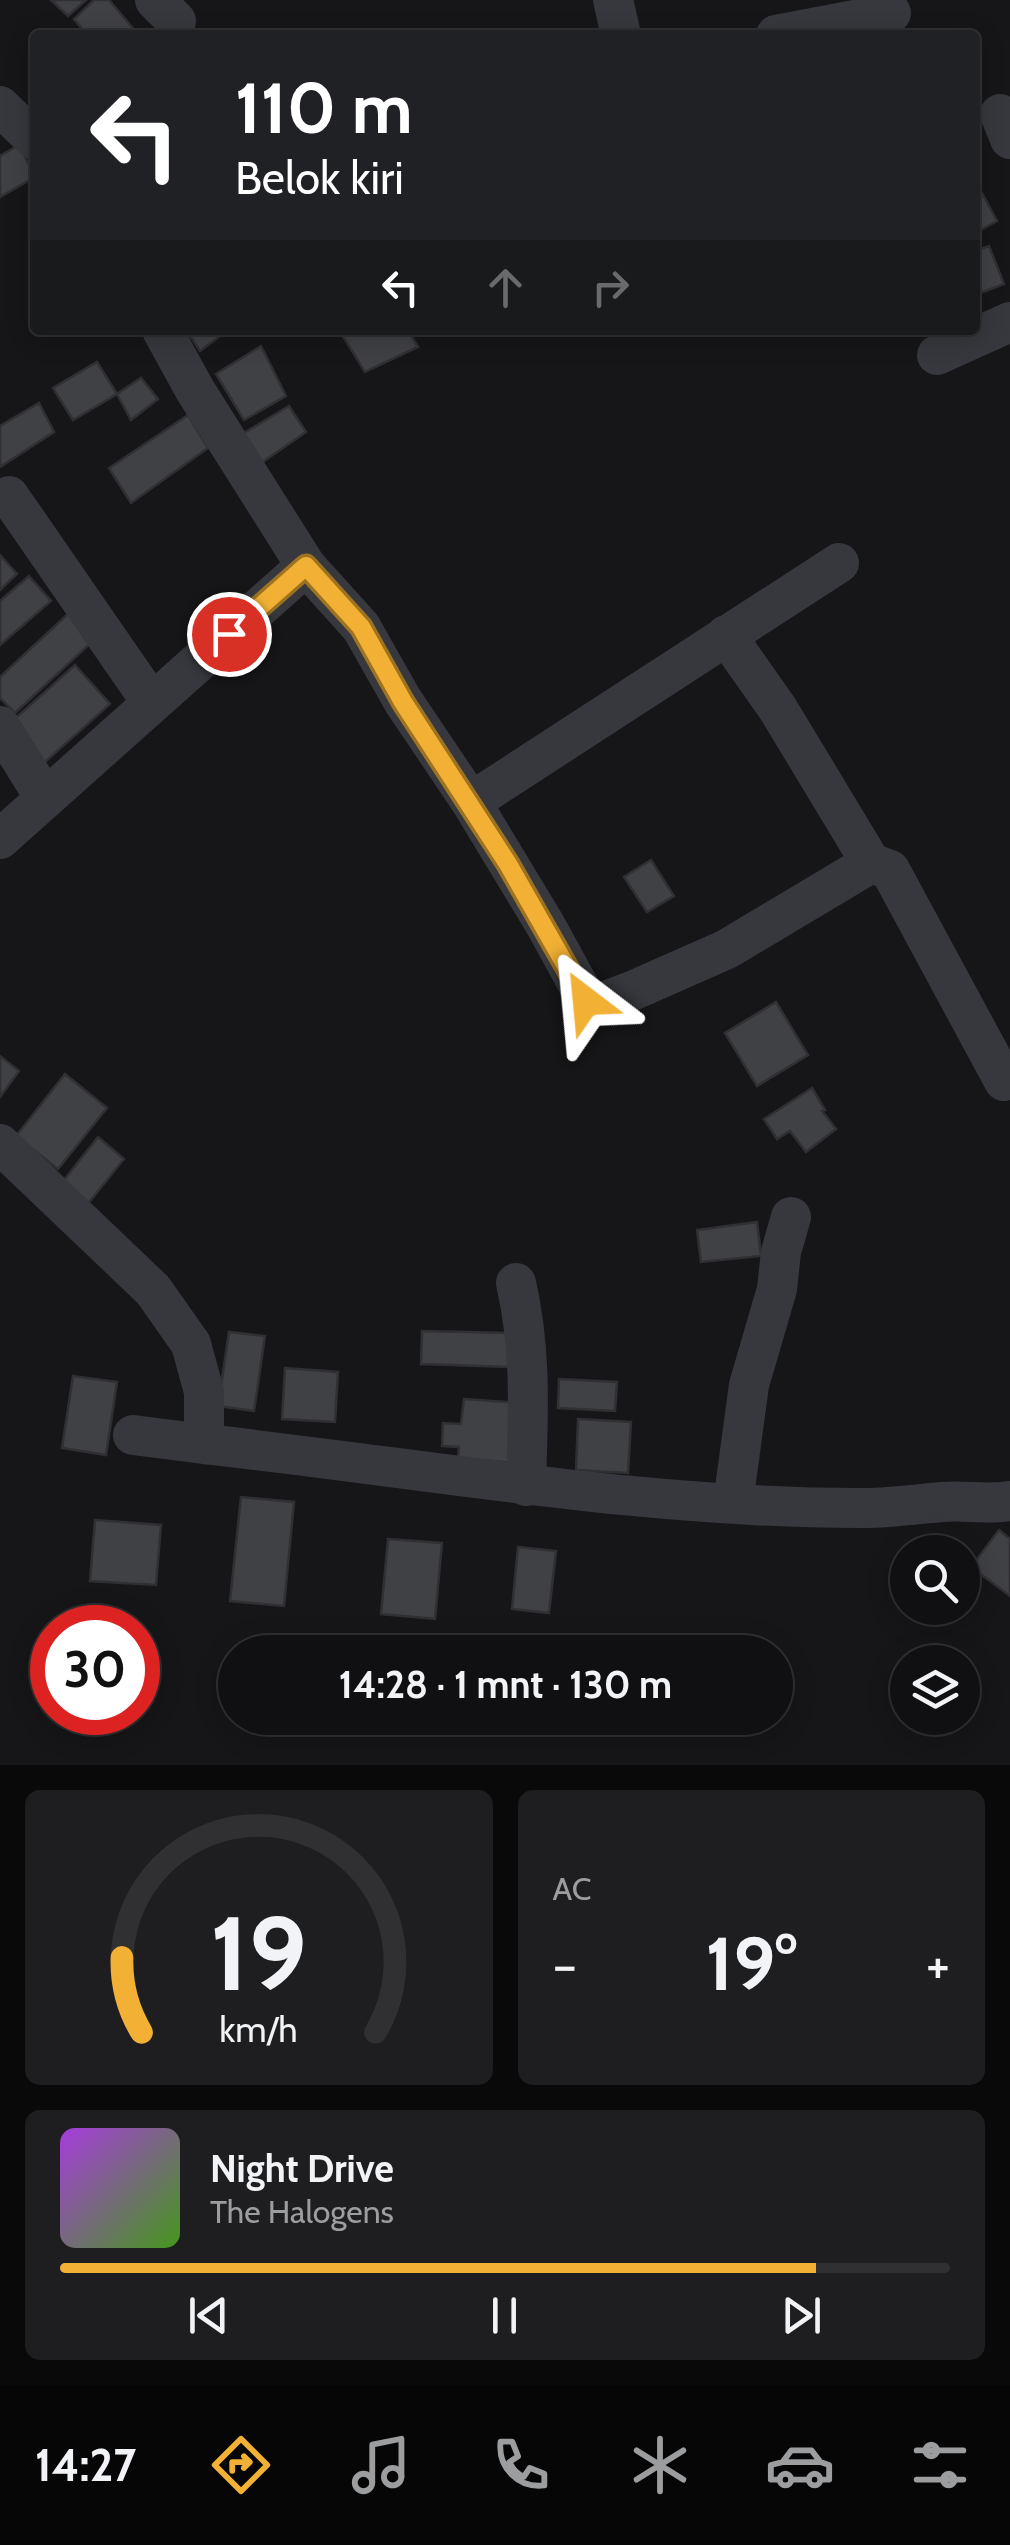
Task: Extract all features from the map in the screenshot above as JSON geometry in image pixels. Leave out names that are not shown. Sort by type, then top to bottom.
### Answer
[{"type":"street","points":[[613,0],[621,30]]},
{"type":"street","points":[[801,30],[891,12]]},
{"type":"street","points":[[0,106],[30,135]]},
{"type":"street","points":[[937,355],[1010,322]]},
{"type":"street","points":[[165,335],[306,566],[361,627],[403,702],[471,802],[586,1001],[603,1002],[727,949],[871,863]]},
{"type":"street","points":[[9,496],[152,703]]},
{"type":"street","points":[[471,802],[839,563]]},
{"type":"street","points":[[0,840],[306,566]]},
{"type":"street","points":[[726,635],[788,726],[871,863],[890,870],[1004,1081]]},
{"type":"street","points":[[0,726],[45,798]]},
{"type":"street","points":[[0,1144],[153,1290],[191,1344],[204,1392],[204,1444]]},
{"type":"street","points":[[733,1503],[748,1386],[777,1288],[791,1217]]},
{"type":"street","points":[[516,1283],[530,1371],[526,1486]]},
{"type":"street","points":[[133,1435],[526,1486],[733,1503],[870,1508],[948,1501],[1010,1501]]},
{"type":"building","points":[[51,0],[86,0],[68,16]]},
{"type":"building","points":[[94,0],[109,0],[134,30],[83,30],[74,19]]},
{"type":"building","points":[[19,145],[30,167],[30,180],[0,197],[0,156]]},
{"type":"building","points":[[980,189],[997,221],[980,230]]},
{"type":"building","points":[[989,246],[1004,284],[980,293],[980,249]]},
{"type":"building","points":[[189,335],[221,335],[200,351]]},
{"type":"building","points":[[342,335],[411,335],[418,347],[365,372]]},
{"type":"building","points":[[261,346],[286,396],[244,420],[216,374]]},
{"type":"building","points":[[97,362],[117,394],[73,420],[53,388]]},
{"type":"building","points":[[141,378],[158,399],[131,420],[117,394]]},
{"type":"building","points":[[39,403],[54,432],[0,467],[0,426]]},
{"type":"building","points":[[289,406],[306,432],[254,468],[234,439]]},
{"type":"building","points":[[188,415],[208,448],[131,503],[109,468]]},
{"type":"building","points":[[0,555],[17,574],[0,590]]},
{"type":"building","points":[[29,576],[51,601],[0,645],[0,601]]},
{"type":"building","points":[[70,612],[95,639],[15,713],[0,698],[0,677]]},
{"type":"building","points":[[75,665],[110,704],[45,762],[10,723]]},
{"type":"building","points":[[651,860],[674,896],[647,912],[624,877]]},
{"type":"building","points":[[776,1002],[808,1055],[757,1086],[725,1033]]},
{"type":"building","points":[[0,1056],[19,1071],[0,1097]]},
{"type":"building","points":[[65,1074],[107,1108],[58,1169],[16,1136]]},
{"type":"building","points":[[812,1088],[836,1129],[806,1152],[790,1131],[777,1139],[764,1119]]},
{"type":"building","points":[[98,1137],[124,1159],[86,1206],[60,1185]]},
{"type":"building","points":[[757,1222],[761,1256],[701,1262],[697,1230]]},
{"type":"building","points":[[422,1331],[512,1333],[510,1367],[421,1364]]},
{"type":"building","points":[[229,1332],[265,1336],[254,1411],[218,1406]]},
{"type":"building","points":[[285,1368],[338,1372],[335,1422],[282,1419]]},
{"type":"building","points":[[73,1376],[117,1382],[106,1455],[62,1448]]},
{"type":"building","points":[[559,1379],[617,1382],[615,1411],[558,1408]]},
{"type":"building","points":[[464,1399],[520,1403],[514,1463],[458,1458],[459,1447],[442,1446],[443,1423],[461,1424]]},
{"type":"building","points":[[578,1419],[631,1422],[628,1473],[576,1470]]},
{"type":"building","points":[[241,1497],[294,1502],[284,1606],[230,1601]]},
{"type":"building","points":[[95,1520],[161,1525],[156,1585],[90,1581]]},
{"type":"building","points":[[999,1530],[1010,1539],[1010,1596],[980,1574],[980,1555]]},
{"type":"building","points":[[388,1539],[442,1543],[435,1619],[381,1614]]},
{"type":"building","points":[[518,1547],[556,1551],[549,1613],[512,1609]]},
{"type":"route","points":[[229,634],[306,566],[361,627],[403,702],[471,802],[546,926],[586,1001]]}]
